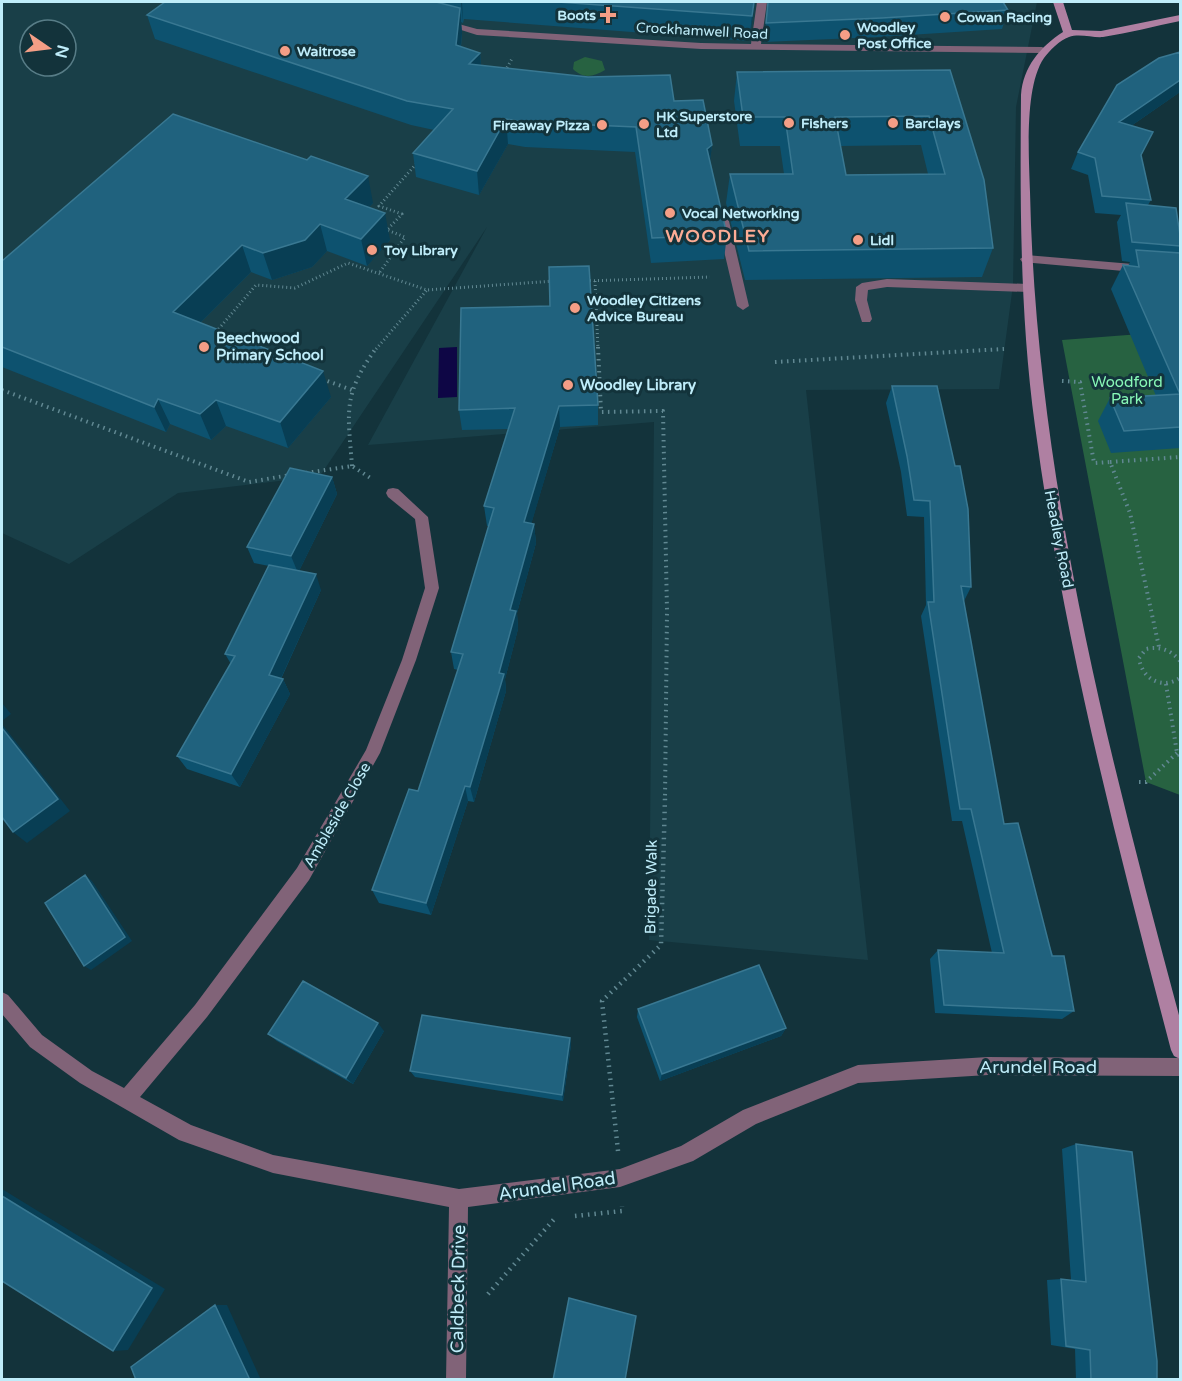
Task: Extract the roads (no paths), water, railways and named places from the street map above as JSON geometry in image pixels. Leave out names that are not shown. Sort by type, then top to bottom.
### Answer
[{"type":"street","points":[[755,48],[762,2]]},
{"type":"street","points":[[1058,2],[1068,33]]},
{"type":"street","points":[[1042,50],[1068,33],[1101,34],[1180,18]]},
{"type":"street","name":"Crockhamwell Road","points":[[428,19],[477,32],[701,46],[1042,50]]},
{"type":"street","points":[[701,46],[702,58]]},
{"type":"street","name":"Headley Road","points":[[1042,50],[1028,82],[1024,162],[1026,260],[1034,375],[1054,520],[1110,782],[1180,1050]]},
{"type":"street","points":[[720,208],[742,306]]},
{"type":"street","points":[[1026,260],[1180,272]]},
{"type":"street","points":[[866,319],[861,300],[862,287],[887,283],[1028,288]]},
{"type":"street","name":"Ambleside Close","points":[[126,1100],[201,1011],[303,874],[372,753],[409,660],[432,588],[421,517],[393,493]]},
{"type":"street","name":"Arundel Road","points":[[2,1001],[36,1041],[86,1077],[186,1132],[273,1164],[459,1199],[620,1178],[686,1154],[750,1118],[858,1074],[988,1066],[1180,1066]]},
{"type":"street","name":"Caldbeck Drive","points":[[456,1380],[459,1199]]},
{"type":"place","name":"Boots","points":[[608,15]]},
{"type":"place","name":"Cowan Racing","points":[[945,17]]},
{"type":"place","name":"Woodley Post Office","points":[[845,35]]},
{"type":"place","name":"Waitrose","points":[[285,51]]},
{"type":"place","name":"Fishers","points":[[789,123]]},
{"type":"place","name":"Barclays","points":[[893,123]]},
{"type":"place","name":"HK Superstore Ltd","points":[[644,124]]},
{"type":"place","name":"Fireaway Pizza","points":[[602,125]]},
{"type":"place","name":"Vocal Networking","points":[[670,213]]},
{"type":"place","name":"Lidl","points":[[858,240]]},
{"type":"place","name":"Toy Library","points":[[372,250]]},
{"type":"place","name":"Woodley Citizens Advice Bureau","points":[[575,308]]},
{"type":"place","name":"Beechwood Primary School","points":[[204,347]]},
{"type":"place","name":"Woodley Library","points":[[568,385]]},
{"type":"district","name":"WOODLEY","points":[[718,236]]},
{"type":"park label","name":"Woodford Park","points":[[1127,390]]}]
